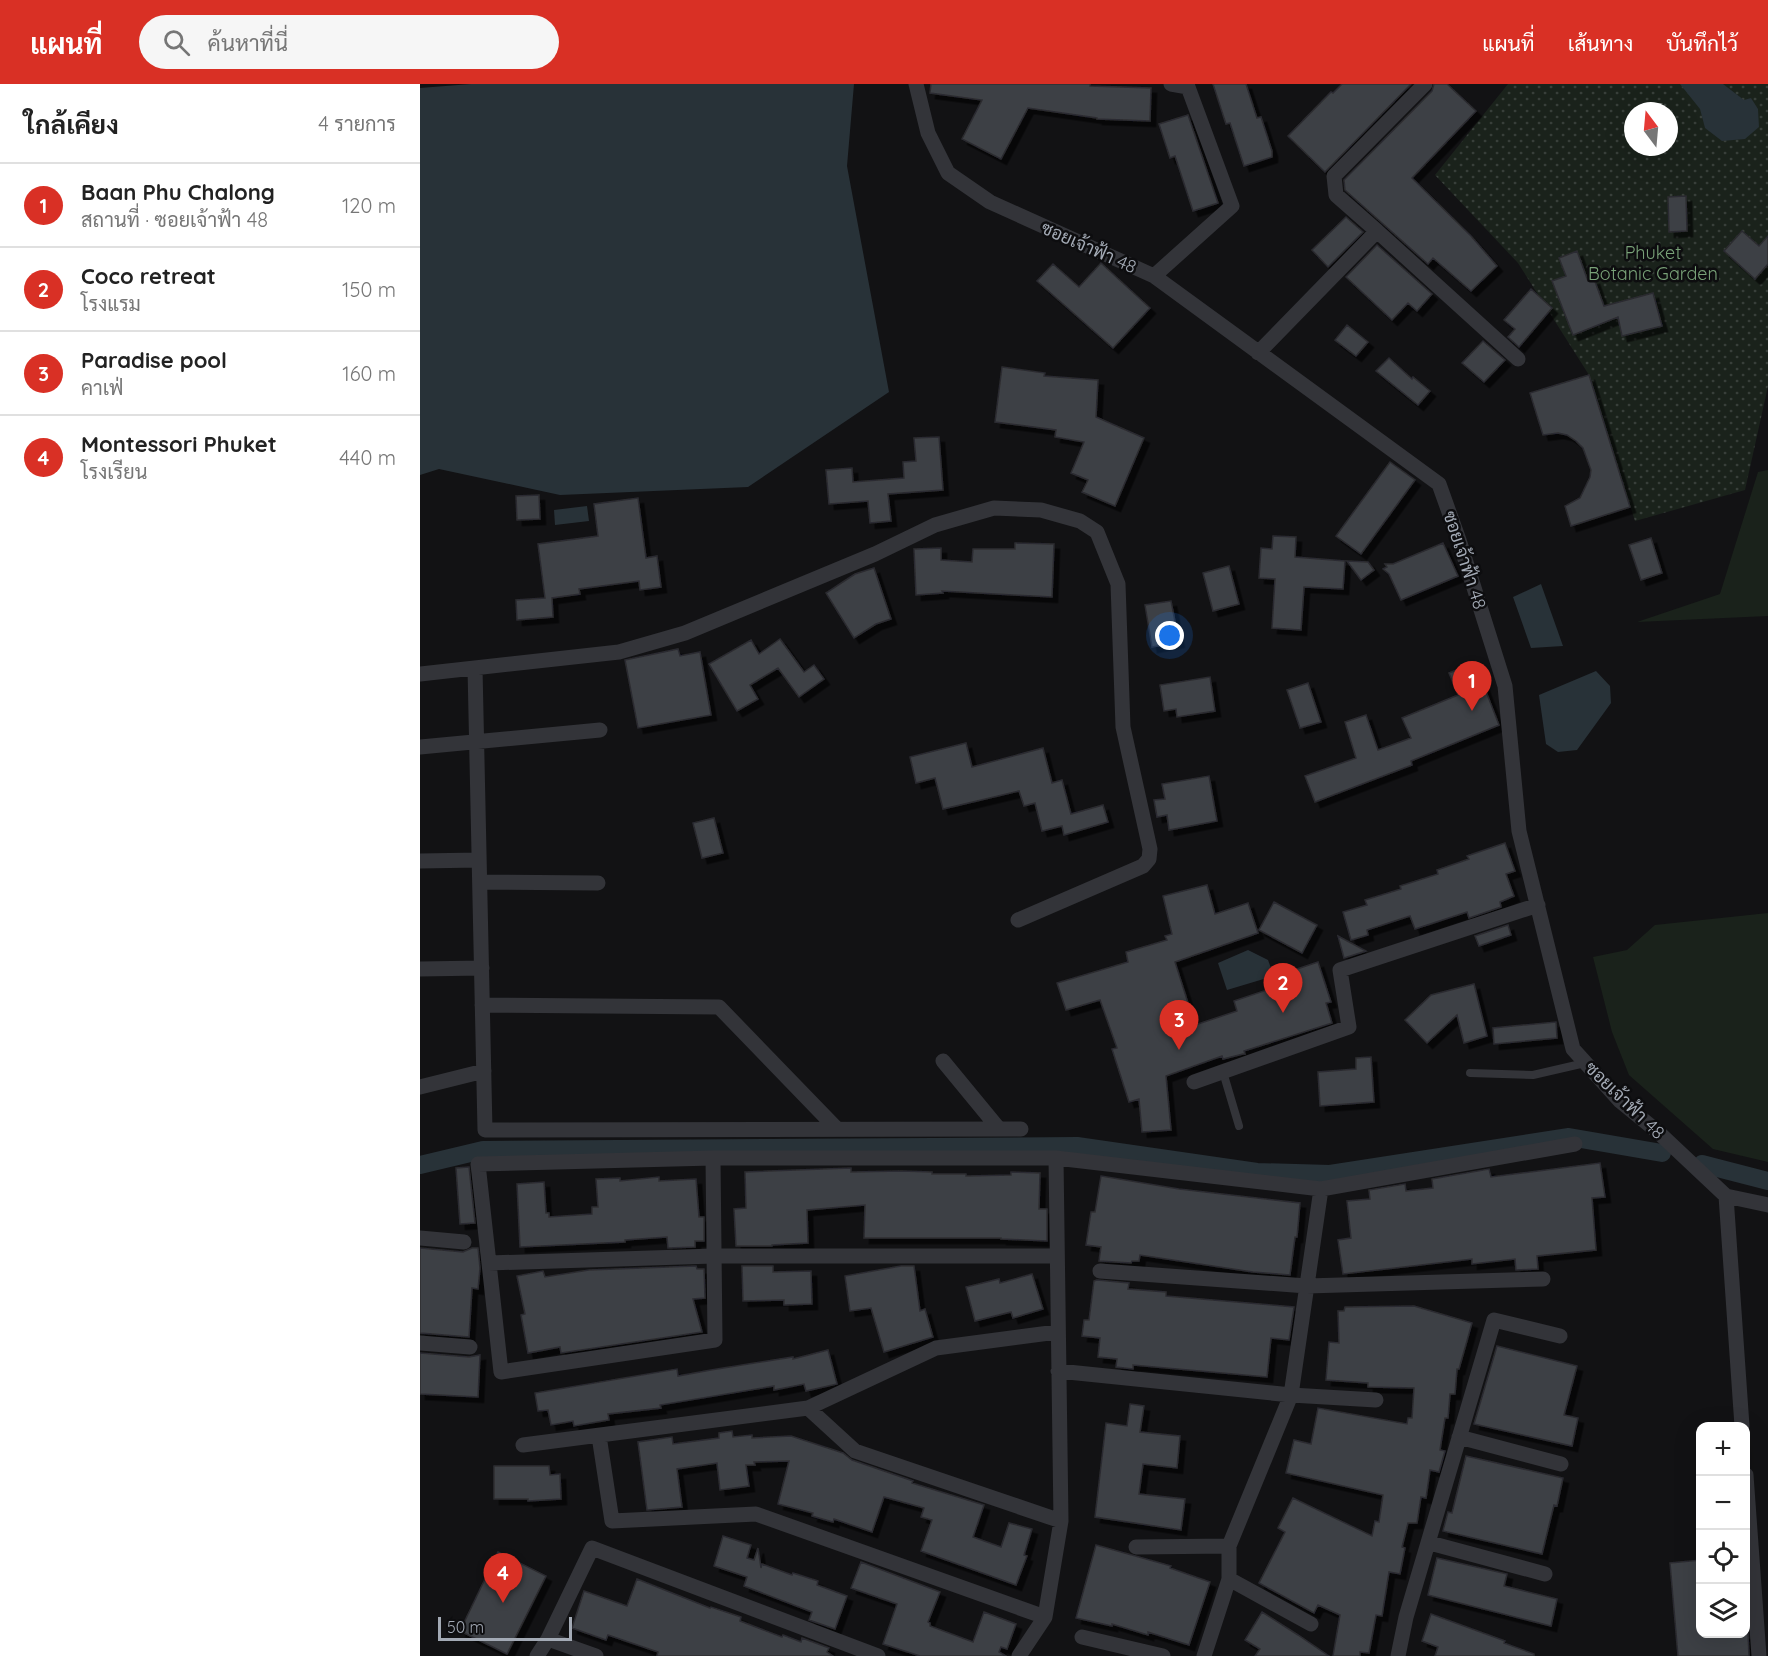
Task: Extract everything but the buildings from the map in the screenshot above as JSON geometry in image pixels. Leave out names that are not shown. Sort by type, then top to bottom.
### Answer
[{"type":"street","name":"ซอยเจ้าฟ้า 48","points":[[916,84],[928,133],[948,174],[990,202],[1154,276],[1439,484],[1460,540],[1505,686],[1519,831],[1573,1049],[1620,1101],[1658,1132],[1725,1196]]},
{"type":"street","points":[[1154,276],[1232,206],[1188,87],[1171,84]]},
{"type":"street","points":[[1425,84],[1334,176],[1336,195],[1518,359]]},
{"type":"street","points":[[1258,352],[1377,231]]},
{"type":"street","points":[[420,674],[619,652],[685,633],[875,554],[936,525],[994,508],[1041,510],[1080,521],[1097,532],[1118,584],[1123,727],[1145,820],[1150,849],[1149,859],[1143,866],[1018,920]]},
{"type":"street","points":[[476,668],[485,1130],[1022,1129]]},
{"type":"street","points":[[420,747],[600,730]]},
{"type":"street","points":[[420,861],[479,860]]},
{"type":"street","points":[[480,882],[598,883]]},
{"type":"street","points":[[1194,1082],[1349,1027],[1340,970],[1538,905]]},
{"type":"street","points":[[420,969],[482,968]]},
{"type":"street","points":[[482,1005],[719,1007],[837,1129]]},
{"type":"street","points":[[943,1061],[999,1129]]},
{"type":"street","points":[[420,1087],[484,1071]]},
{"type":"street","points":[[713,1158],[715,1340],[501,1372],[478,1164],[713,1158],[1056,1158],[1321,1189],[1575,1144]]},
{"type":"street","points":[[1019,1656],[1045,1617],[1061,1521],[1056,1158]]},
{"type":"street","points":[[1204,1656],[1229,1579],[1229,1546],[1291,1395],[1321,1189]]},
{"type":"street","points":[[1742,1422],[1725,1196],[1768,1205]]},
{"type":"street","points":[[420,1238],[464,1242]]},
{"type":"street","points":[[489,1263],[714,1256],[1057,1256]]},
{"type":"street","points":[[1100,1271],[1307,1286],[1543,1279]]},
{"type":"street","points":[[1398,1656],[1406,1617],[1430,1543],[1494,1320],[1560,1336]]},
{"type":"street","points":[[523,1445],[808,1408],[936,1348],[1058,1332]]},
{"type":"street","points":[[420,1342],[470,1347]]},
{"type":"street","points":[[1058,1371],[1291,1395],[1376,1400]]},
{"type":"street","points":[[808,1408],[855,1452],[1061,1521]]},
{"type":"street","points":[[599,1436],[612,1521],[756,1514],[1045,1617]]},
{"type":"street","points":[[1460,1437],[1561,1464]]},
{"type":"street","points":[[1746,1476],[1758,1656]]},
{"type":"street","points":[[1430,1543],[1545,1574]]},
{"type":"street","points":[[1136,1547],[1229,1546]]},
{"type":"street","points":[[537,1656],[548,1639],[592,1548],[878,1656]]},
{"type":"street","points":[[1229,1579],[1311,1624]]},
{"type":"street","points":[[1082,1637],[1163,1656]]},
{"type":"street","points":[[548,1639],[596,1656]]},
{"type":"lane","points":[[1470,1073],[1533,1075],[1585,1062]]},
{"type":"lane","points":[[1223,1072],[1239,1126]]},
{"type":"green space","name":"Phuket Botanic Garden","points":[[1508,84],[1768,84],[1768,386],[1745,490],[1635,521],[1589,375],[1518,263],[1435,175]]},
{"type":"green space","points":[[1768,470],[1768,616],[1637,622],[1720,594],[1758,472]]},
{"type":"green space","points":[[1768,913],[1768,1162],[1713,1149],[1629,1075],[1612,1032],[1593,957],[1627,950],[1655,925]]},
{"type":"shaded area","points":[[471,84],[854,84],[847,166],[889,392],[748,487],[560,495],[439,469],[420,475],[420,88]]},
{"type":"shaded area","points":[[1680,84],[1723,84],[1744,100],[1751,98],[1758,109],[1759,127],[1745,139],[1722,141],[1705,128],[1700,109]]},
{"type":"shaded area","points":[[587,506],[589,521],[555,525],[554,510]]},
{"type":"shaded area","points":[[1541,584],[1563,646],[1531,648],[1513,597]]},
{"type":"shaded area","points":[[1596,671],[1610,686],[1611,703],[1577,750],[1558,752],[1546,744],[1539,695]]},
{"type":"shaded area","points":[[1248,950],[1268,960],[1274,976],[1227,990],[1218,963]]},
{"type":"waterway","points":[[420,1165],[483,1150],[1077,1146],[1257,1172],[1330,1174],[1569,1137],[1662,1153]]},
{"type":"waterway","points":[[1702,1164],[1768,1181]]},
{"type":"place","name":"Baan Phu Chalong","points":[[1472,711]]},
{"type":"place","name":"Coco retreat","points":[[1283,1013]]},
{"type":"place","name":"Paradise pool","points":[[1179,1050]]},
{"type":"place","name":"Montessori Phuket","points":[[503,1603]]}]
